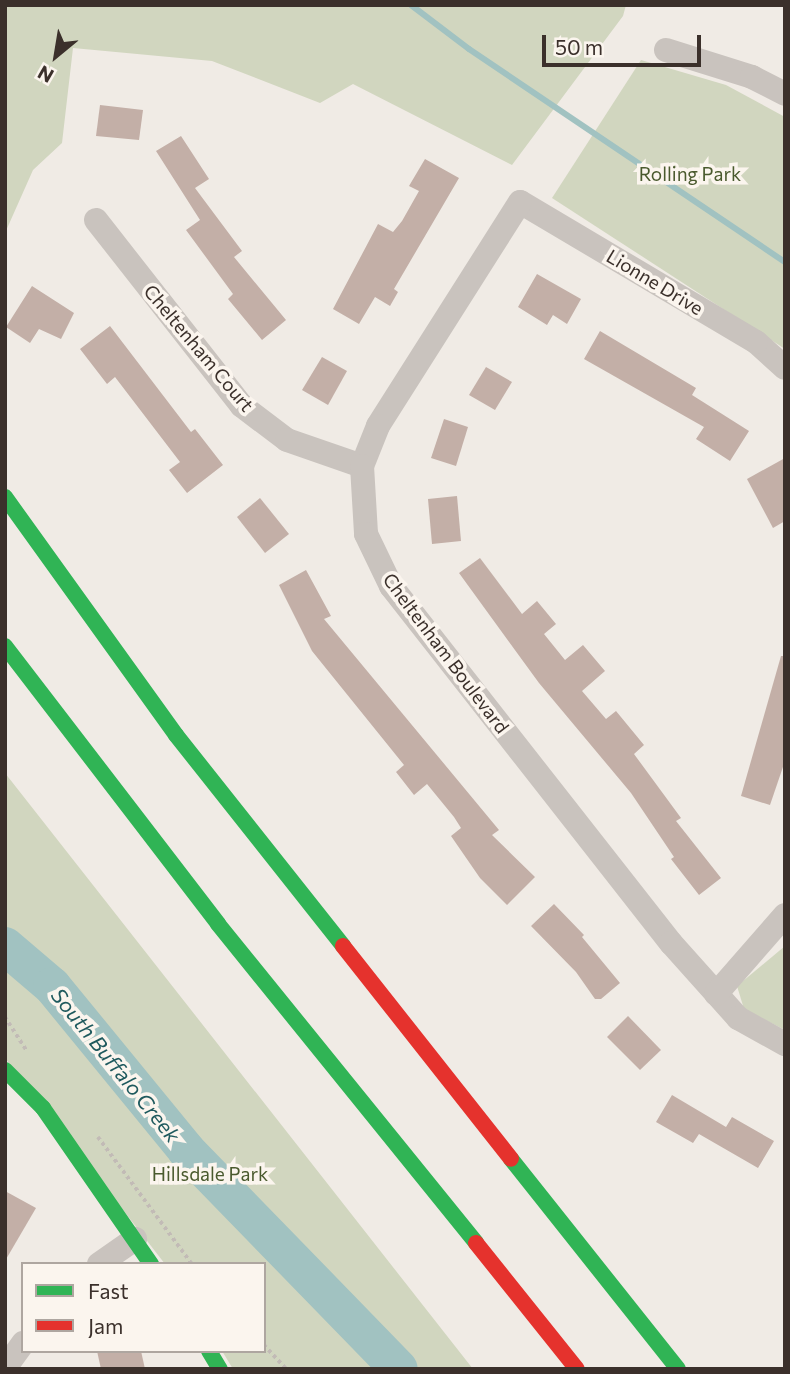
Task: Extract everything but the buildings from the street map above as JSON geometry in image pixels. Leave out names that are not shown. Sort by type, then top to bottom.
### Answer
[{"type":"main road","points":[[5,497],[176,735],[678,1369]]},
{"type":"main road","points":[[5,649],[577,1369]]},
{"type":"main road","points":[[5,1070],[43,1108],[150,1262]]},
{"type":"main road","points":[[210,1353],[220,1369]]},
{"type":"street","points":[[666,50],[752,77],[785,94]]},
{"type":"street","name":"Lionne Drive","points":[[520,202],[756,342],[785,368]]},
{"type":"street","name":"Cheltenham Boulevard","points":[[520,202],[378,426],[362,466],[366,534],[391,586],[716,994],[738,1018],[785,1044]]},
{"type":"street","name":"Cheltenham Court","points":[[96,220],[242,406],[287,440],[362,466]]},
{"type":"street","points":[[716,994],[785,915]]},
{"type":"street","points":[[102,1262],[135,1239]]},
{"type":"street","points":[[5,1368],[21,1346]]},
{"type":"path","points":[[266,1347],[286,1369]]},
{"type":"green space","points":[[5,5],[626,5],[623,16],[512,165],[353,84],[320,103],[212,61],[73,48],[62,143],[33,170],[5,233]]},
{"type":"green space","name":"Rolling Park","points":[[641,60],[726,85],[785,117],[785,349],[552,198]]},
{"type":"green space","name":"Hillsdale Park","points":[[5,773],[473,1369],[233,1369],[223,1353],[266,1353],[266,1262],[163,1262],[5,1058]]},
{"type":"green space","points":[[785,946],[785,1030],[744,1009],[737,986]]},
{"type":"waterway","points":[[411,5],[469,49],[785,262]]},
{"type":"waterway","name":"South Buffalo Creek","points":[[5,946],[52,986],[186,1150],[399,1369]]},
{"type":"traffic: fast","points":[[5,497],[176,735],[343,946]]},
{"type":"traffic: fast","points":[[5,646],[218,924],[476,1243]]},
{"type":"traffic: fast","points":[[5,1070],[43,1108],[150,1262]]},
{"type":"traffic: fast","points":[[511,1159],[678,1369]]},
{"type":"traffic: fast","points":[[210,1353],[220,1369]]},
{"type":"traffic: jam","points":[[343,946],[511,1159]]},
{"type":"traffic: jam","points":[[476,1243],[577,1369]]}]
